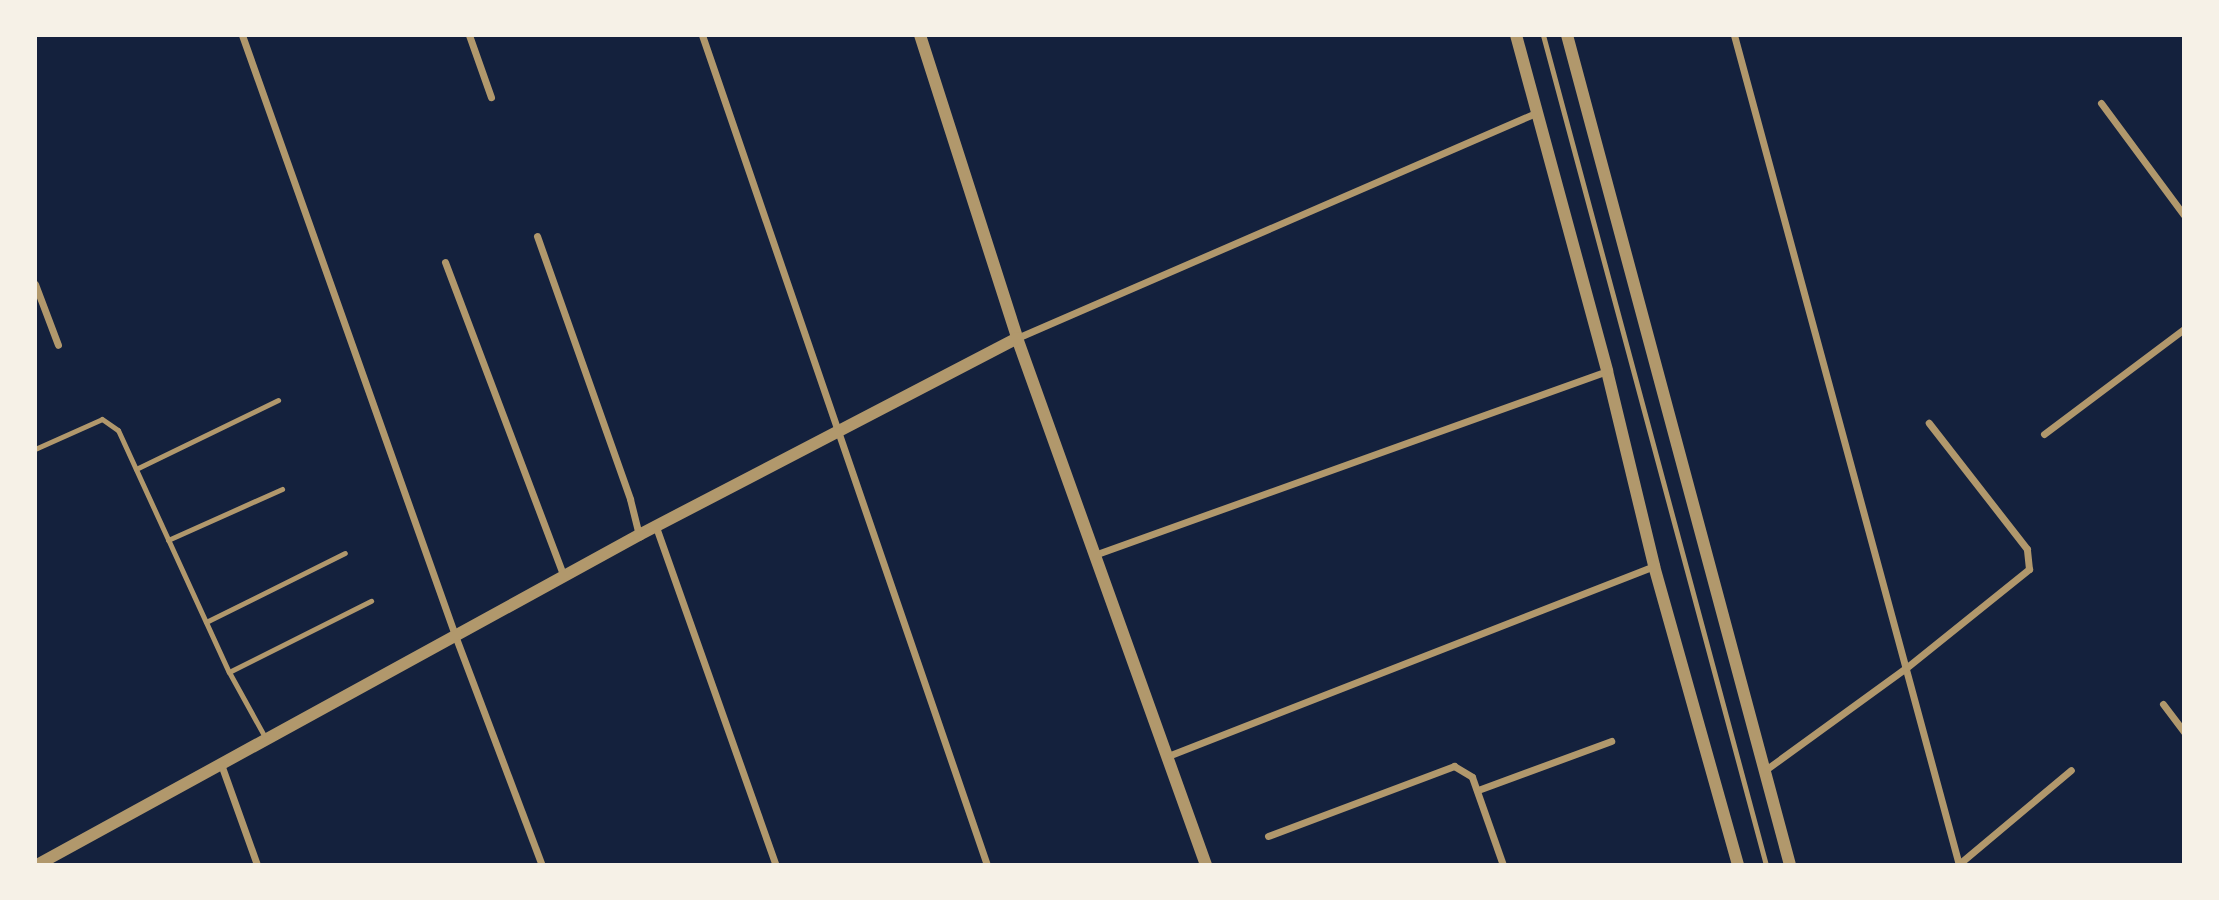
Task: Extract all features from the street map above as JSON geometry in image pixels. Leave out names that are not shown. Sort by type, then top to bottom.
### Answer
[{"type":"street","points":[[242,35],[456,638],[542,865]]},
{"type":"street","points":[[469,35],[491,97]]},
{"type":"street","points":[[702,35],[836,435],[987,865]]},
{"type":"street","points":[[920,35],[1017,338],[1206,865]]},
{"type":"street","points":[[1516,35],[1607,371],[1654,566],[1738,865]]},
{"type":"street","points":[[1567,35],[1790,865]]},
{"type":"street","points":[[1734,35],[1959,864],[2071,770]]},
{"type":"street","points":[[2101,103],[2184,215]]},
{"type":"street","points":[[37,865],[268,742],[639,536],[1017,338],[1538,112]]},
{"type":"street","points":[[537,236],[630,499],[639,536]]},
{"type":"street","points":[[445,261],[564,577]]},
{"type":"street","points":[[35,284],[58,345]]},
{"type":"street","points":[[2044,434],[2184,329]]},
{"type":"street","points":[[1097,555],[1607,371]]},
{"type":"street","points":[[1764,771],[1906,668],[2023,576],[2031,559],[1929,423]]},
{"type":"street","points":[[656,527],[776,865]]},
{"type":"street","points":[[1168,756],[1654,566]]},
{"type":"street","points":[[2163,704],[2184,732]]},
{"type":"street","points":[[1478,790],[1612,741]]},
{"type":"street","points":[[1268,836],[1454,766],[1464,769],[1478,790],[1503,865]]},
{"type":"street","points":[[222,767],[257,865]]},
{"type":"lane","points":[[1543,35],[1766,865]]},
{"type":"lane","points":[[136,470],[278,400]]},
{"type":"lane","points":[[35,449],[102,419],[118,430],[229,672],[268,742]]},
{"type":"lane","points":[[168,540],[282,489]]},
{"type":"lane","points":[[206,622],[345,553]]},
{"type":"lane","points":[[229,672],[371,600]]}]
